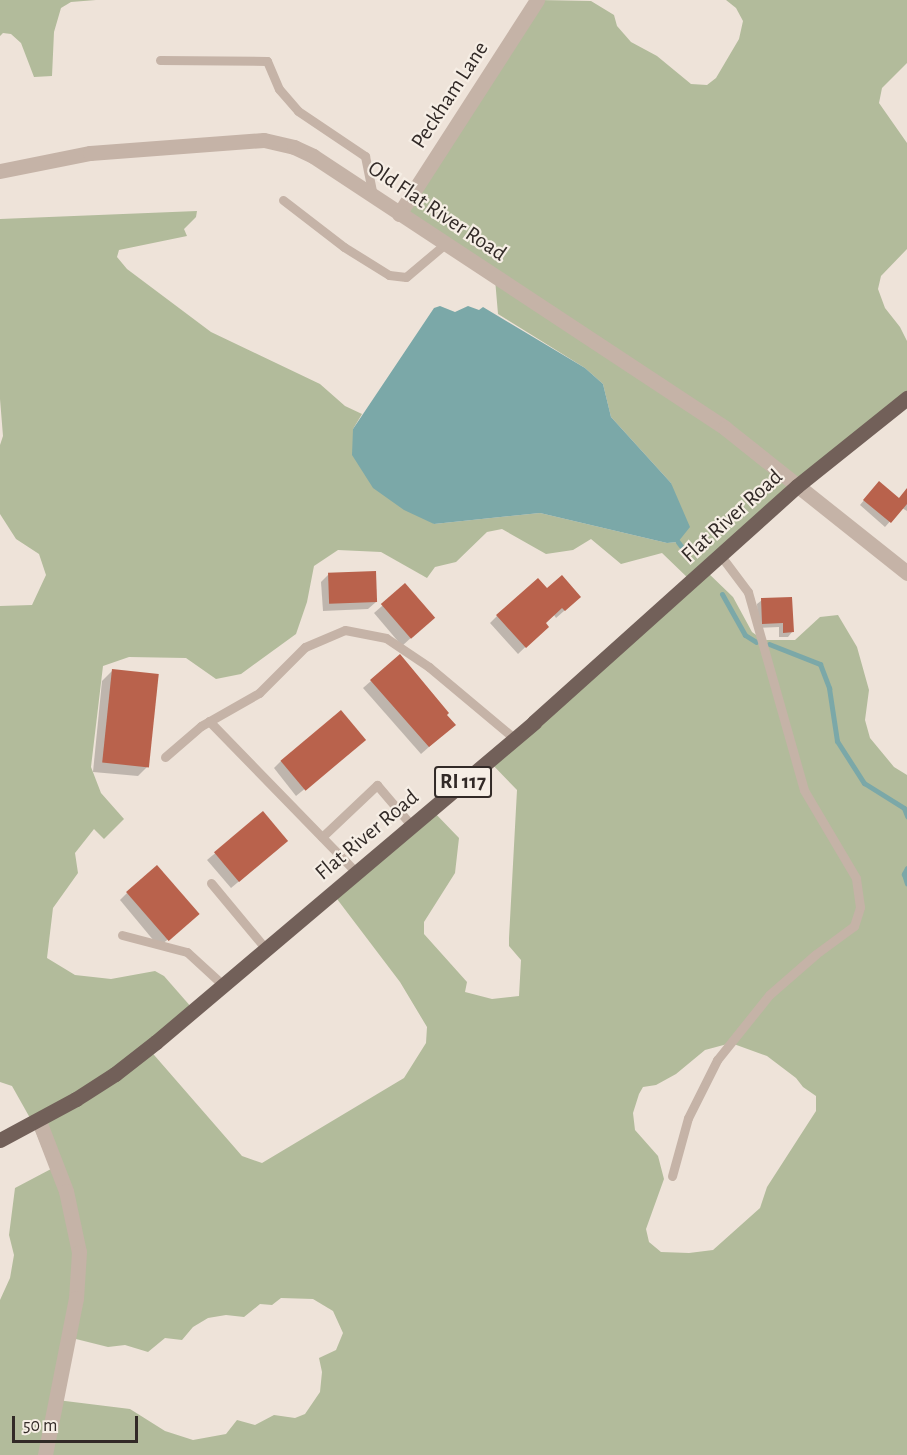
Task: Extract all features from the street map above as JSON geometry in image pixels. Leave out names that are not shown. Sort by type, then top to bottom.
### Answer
[{"type":"main road","name":"Flat River Road","points":[[0,1140],[39,1121],[115,1074],[514,739],[797,486],[907,398]]},
{"type":"street","name":"Peckham Lane","points":[[399,214],[537,0]]},
{"type":"street","name":"Old Flat River Road","points":[[0,171],[90,153],[264,140],[294,147],[313,156],[725,428],[907,573]]},
{"type":"street","points":[[39,1121],[66,1191],[79,1252],[76,1298],[45,1455]]},
{"type":"lane","points":[[160,60],[267,61],[279,88],[298,111],[365,156],[373,196]]},
{"type":"lane","points":[[283,200],[344,248],[389,275],[406,277],[445,244]]},
{"type":"lane","points":[[672,1176],[688,1118],[717,1060],[769,995],[816,954],[854,926],[860,907],[855,878],[804,790],[748,592],[721,556]]},
{"type":"lane","points":[[165,757],[209,722],[259,693],[305,647],[345,630],[386,638],[429,668],[514,739]]},
{"type":"lane","points":[[209,722],[357,873]]},
{"type":"lane","points":[[322,837],[377,785],[412,826]]},
{"type":"lane","points":[[211,883],[266,949]]},
{"type":"lane","points":[[122,935],[187,952],[223,985]]},
{"type":"green space","points":[[0,0],[96,0],[71,2],[61,8],[54,32],[52,76],[34,77],[21,43],[11,34],[3,33],[0,36]]},
{"type":"green space","points":[[539,0],[591,1],[614,15],[617,26],[631,42],[657,56],[691,84],[707,85],[716,78],[739,39],[743,21],[736,8],[726,0],[907,0],[907,63],[882,88],[879,103],[907,143],[907,249],[881,276],[878,289],[885,308],[900,327],[907,341],[907,395],[705,570],[733,597],[752,632],[763,640],[795,640],[820,617],[838,615],[857,647],[869,690],[865,720],[870,738],[894,767],[907,775],[907,1455],[0,1455],[0,1300],[10,1278],[14,1255],[9,1235],[15,1188],[51,1169],[30,1118],[12,1086],[0,1082],[0,606],[32,605],[46,575],[39,554],[16,539],[0,514],[0,445],[3,436],[0,399],[0,219],[197,211],[196,217],[184,229],[187,236],[119,250],[117,257],[127,269],[211,332],[320,384],[345,406],[362,414],[353,429],[434,524],[540,513],[667,543],[678,542],[671,483],[611,417],[603,384],[585,368],[498,314],[495,279],[399,211]],"holes":[[[502,529],[546,554],[573,550],[591,539],[621,564],[662,553],[690,580],[488,760],[517,790],[509,946],[521,960],[519,996],[492,999],[465,992],[467,982],[424,934],[424,922],[455,873],[459,838],[431,809],[334,895],[400,982],[427,1027],[426,1043],[404,1078],[262,1163],[242,1156],[148,1048],[192,1008],[164,976],[155,971],[111,979],[75,975],[47,958],[53,908],[78,873],[75,853],[94,829],[104,839],[124,819],[101,793],[91,767],[103,666],[129,657],[186,658],[216,679],[241,674],[296,634],[307,602],[314,566],[338,550],[381,552],[427,578],[435,567],[456,562],[487,532]],[[731,1043],[767,1056],[816,1096],[816,1111],[767,1187],[760,1208],[713,1250],[689,1253],[661,1252],[649,1242],[646,1229],[664,1179],[658,1156],[635,1130],[633,1113],[643,1087],[656,1085],[676,1074],[705,1050]],[[281,1298],[313,1299],[333,1311],[343,1333],[336,1350],[319,1358],[322,1372],[320,1392],[305,1414],[295,1418],[274,1415],[255,1425],[237,1420],[226,1434],[193,1440],[165,1431],[130,1409],[57,1400],[72,1338],[108,1347],[125,1345],[148,1352],[165,1338],[182,1340],[193,1327],[208,1318],[226,1315],[244,1317],[260,1304],[272,1305]]]},
{"type":"water","points":[[440,306],[455,312],[468,306],[479,310],[483,307],[585,368],[603,384],[611,417],[671,483],[690,527],[678,542],[667,543],[540,513],[434,524],[404,510],[373,488],[352,455],[353,429],[434,308]]},
{"type":"building","points":[[879,481],[899,498],[907,488],[907,504],[891,523],[863,500]]},
{"type":"building","points":[[376,571],[377,602],[329,604],[328,573]]},
{"type":"building","points":[[562,575],[581,597],[565,611],[562,608],[546,623],[549,627],[526,648],[496,615],[538,578],[547,588]]},
{"type":"building","points":[[405,583],[435,618],[411,639],[381,604]]},
{"type":"building","points":[[792,597],[794,632],[783,633],[783,623],[762,624],[761,598]]},
{"type":"building","points":[[400,654],[449,713],[447,715],[456,725],[429,747],[370,680]]},
{"type":"building","points":[[112,669],[159,674],[149,767],[102,762]]},
{"type":"building","points":[[341,710],[366,740],[306,791],[280,761]]},
{"type":"building","points":[[263,811],[288,841],[239,882],[214,852]]},
{"type":"building","points":[[157,865],[200,914],[169,941],[126,892]]},
{"type":"waterway","points":[[678,542],[681,546]]},
{"type":"waterway","points":[[722,594],[745,635],[756,642]]},
{"type":"waterway","points":[[769,644],[820,664],[829,688],[837,741],[864,783],[904,808],[907,816]]},
{"type":"waterway","points":[[907,868],[904,874],[907,884]]}]
